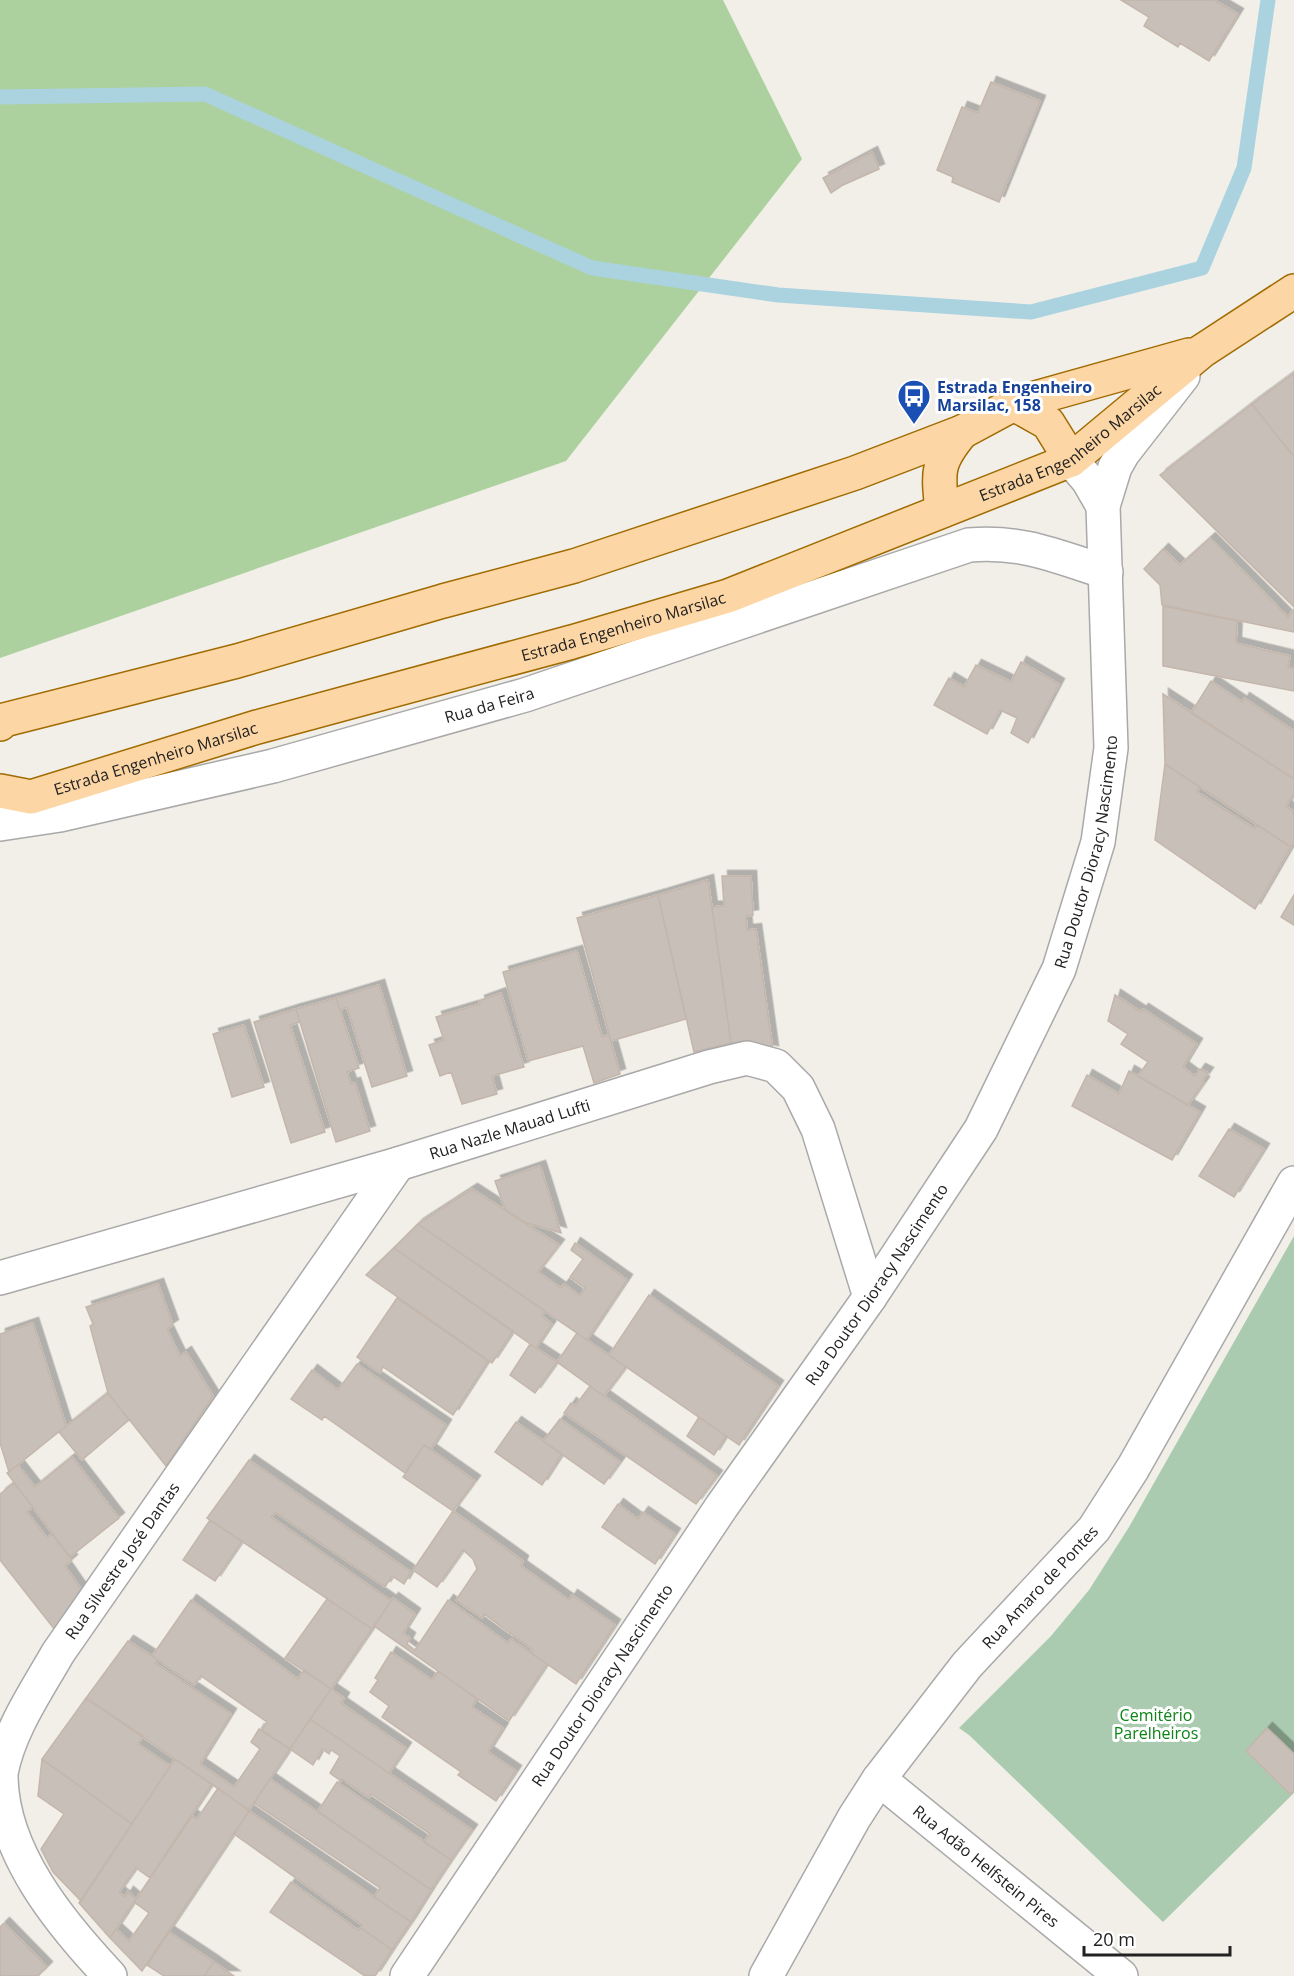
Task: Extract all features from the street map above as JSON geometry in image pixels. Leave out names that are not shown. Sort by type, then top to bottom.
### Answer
[{"type":"main road","name":"Estrada Engenheiro Marsilac","points":[[0,790],[31,797],[256,727],[572,642],[728,596],[1071,460],[1202,351],[1294,291]]},
{"type":"main road","name":"Estrada Engenheiro Marsilac","points":[[0,724],[4,720],[237,661],[443,601],[574,566],[855,473],[962,432],[1014,404],[1202,351]]},
{"type":"main road","points":[[1014,404],[1048,423],[1071,460]]},
{"type":"main road","points":[[942,511],[938,473],[948,448],[962,432]]},
{"type":"street","points":[[1103,506],[1115,467],[1123,453],[1202,351]]},
{"type":"street","points":[[1071,460],[1088,480],[1103,506]]},
{"type":"street","name":"Rua Doutor Dioracy Nascimento","points":[[407,1976],[722,1506],[870,1298],[981,1129],[1059,969],[1098,842],[1111,748],[1103,506]]},
{"type":"street","points":[[942,511],[969,545]]},
{"type":"street","name":"Rua da Feira","points":[[0,824],[60,815],[273,766],[525,695],[969,545],[990,543],[1027,547],[1106,572]]},
{"type":"street","name":"Rua Nazle Mauad Lufti","points":[[0,1278],[399,1164],[709,1066],[747,1058],[776,1066],[798,1088],[819,1129],[870,1298]]},
{"type":"street","name":"Rua Silvestre José Dantas","points":[[110,1976],[60,1922],[18,1861],[1,1815],[1,1773],[13,1734],[58,1653],[399,1164]]},
{"type":"street","name":"Rua Amaro de Pontes","points":[[766,1976],[879,1779],[968,1665],[1094,1528],[1133,1468],[1294,1183]]},
{"type":"street","name":"Rua Adão Helfstein Pires","points":[[879,1779],[1121,1976]]},
{"type":"green space","points":[[0,0],[723,0],[802,159],[566,461],[0,658]]},
{"type":"green space","name":"Cemitério Parelheiros","points":[[1294,1236],[1294,1793],[1163,1922],[969,1735],[959,1728],[1051,1636],[1089,1590],[1129,1527]]},
{"type":"building","points":[[1121,0],[1214,0],[1238,14],[1209,61],[1180,43],[1178,47],[1144,26],[1149,17]]},
{"type":"building","points":[[991,82],[1040,101],[999,202],[952,182],[953,177],[937,170],[962,107],[978,113]]},
{"type":"building","points":[[872,152],[879,169],[831,193],[823,178]]},
{"type":"building","points":[[1294,373],[1294,457],[1252,404]]},
{"type":"building","points":[[1252,404],[1294,457],[1294,607],[1160,475]]},
{"type":"building","points":[[1210,538],[1288,617],[1294,609],[1294,632],[1162,605],[1160,585],[1144,569],[1163,549],[1180,565]]},
{"type":"building","points":[[1163,606],[1237,621],[1236,643],[1290,656],[1288,667],[1294,669],[1294,691],[1163,666]]},
{"type":"building","points":[[1021,662],[1059,684],[1028,743],[1011,733],[1017,718],[1000,710],[987,734],[934,705],[949,678],[964,687],[976,665],[1011,682]]},
{"type":"building","points":[[1211,681],[1242,702],[1244,698],[1294,731],[1294,779],[1191,713]]},
{"type":"building","points":[[1163,694],[1294,779],[1294,793],[1286,806],[1294,812],[1294,841],[1291,847],[1165,764]]},
{"type":"building","points":[[1165,764],[1200,787],[1197,792],[1255,829],[1257,825],[1291,847],[1255,909],[1155,840]]},
{"type":"building","points":[[722,876],[751,876],[753,915],[746,916],[747,930],[756,929],[773,1051],[731,1043],[712,907],[724,906]]},
{"type":"building","points":[[708,880],[731,1043],[694,1052],[658,895]]},
{"type":"building","points":[[658,895],[686,1019],[611,1041],[577,918]]},
{"type":"building","points":[[1294,895],[1294,925],[1281,917]]},
{"type":"building","points":[[577,951],[602,1037],[609,1035],[620,1074],[594,1083],[583,1046],[528,1061],[503,972]]},
{"type":"building","points":[[379,985],[407,1076],[372,1087],[347,1007],[340,1010],[336,998]]},
{"type":"building","points":[[501,993],[524,1067],[492,1076],[497,1094],[462,1104],[451,1072],[440,1076],[429,1045],[444,1040],[436,1017],[480,1004],[479,1001]]},
{"type":"building","points":[[1115,995],[1141,1012],[1143,1009],[1197,1044],[1183,1067],[1195,1076],[1200,1069],[1208,1073],[1188,1105],[1138,1076],[1148,1062],[1121,1044],[1128,1034],[1108,1021]]},
{"type":"building","points":[[336,998],[359,1068],[347,1072],[351,1084],[355,1083],[370,1131],[336,1142],[296,1009]]},
{"type":"building","points":[[296,1009],[300,1022],[290,1025],[325,1132],[291,1143],[254,1022]]},
{"type":"building","points":[[244,1025],[264,1087],[232,1097],[213,1034]]},
{"type":"building","points":[[1129,1071],[1200,1112],[1172,1160],[1072,1106],[1087,1075],[1119,1094]]},
{"type":"building","points":[[1229,1129],[1264,1149],[1234,1197],[1199,1176]]},
{"type":"building","points":[[540,1166],[561,1233],[524,1222],[510,1213],[505,1209],[495,1181]]},
{"type":"building","points":[[472,1189],[559,1245],[538,1272],[561,1288],[564,1284],[580,1296],[585,1288],[570,1277],[583,1259],[571,1250],[575,1243],[627,1280],[587,1340],[418,1224]]},
{"type":"building","points":[[418,1224],[545,1311],[542,1316],[552,1324],[536,1348],[394,1248]]},
{"type":"building","points":[[394,1248],[513,1331],[492,1363],[366,1275]]},
{"type":"building","points":[[158,1284],[173,1325],[167,1329],[180,1356],[186,1352],[213,1396],[166,1466],[108,1393],[90,1326],[93,1324],[86,1307]]},
{"type":"building","points":[[649,1295],[778,1386],[739,1445],[609,1355]]},
{"type":"building","points":[[397,1298],[488,1361],[453,1415],[383,1367],[380,1373],[357,1357]]},
{"type":"building","points":[[33,1323],[66,1426],[9,1472],[0,1443],[0,1334]]},
{"type":"building","points":[[577,1333],[626,1367],[604,1396],[557,1362]]},
{"type":"building","points":[[530,1344],[557,1362],[535,1393],[510,1375]]},
{"type":"building","points":[[357,1364],[446,1425],[431,1449],[424,1445],[405,1473],[324,1416],[322,1420],[291,1399],[312,1370],[338,1390]]},
{"type":"building","points":[[590,1386],[717,1476],[696,1504],[564,1413],[571,1403],[575,1406]]},
{"type":"building","points":[[108,1393],[129,1420],[82,1460],[59,1432]]},
{"type":"building","points":[[699,1417],[726,1436],[714,1455],[687,1436]]},
{"type":"building","points":[[560,1419],[620,1462],[604,1484],[543,1441]]},
{"type":"building","points":[[516,1422],[562,1454],[542,1485],[495,1452]]},
{"type":"building","points":[[424,1445],[475,1481],[453,1511],[403,1477]]},
{"type":"building","points":[[72,1457],[119,1518],[70,1557],[7,1473],[18,1465],[35,1487]]},
{"type":"building","points":[[249,1460],[411,1572],[404,1584],[392,1576],[385,1587],[275,1512],[271,1517],[391,1601],[372,1629],[207,1518]]},
{"type":"building","points":[[14,1483],[33,1507],[27,1512],[47,1538],[52,1534],[72,1560],[65,1566],[81,1589],[55,1630],[0,1560],[0,1494]]},
{"type":"building","points":[[618,1504],[638,1519],[643,1512],[675,1534],[655,1564],[602,1527]]},
{"type":"building","points":[[453,1511],[523,1561],[521,1566],[569,1600],[572,1595],[615,1625],[576,1684],[531,1653],[533,1650],[484,1614],[482,1618],[456,1600],[477,1569],[473,1559],[463,1550],[437,1587],[413,1570]]},
{"type":"building","points":[[210,1520],[242,1541],[215,1581],[183,1560]]},
{"type":"building","points":[[393,1598],[415,1614],[403,1633],[410,1638],[407,1644],[415,1650],[448,1600],[508,1643],[511,1639],[547,1664],[509,1721],[374,1626]]},
{"type":"building","points":[[327,1599],[372,1629],[331,1689],[285,1658]]},
{"type":"building","points":[[191,1600],[298,1679],[304,1670],[331,1689],[290,1749],[262,1730],[267,1722],[201,1676],[194,1685],[152,1656]]},
{"type":"building","points":[[128,1641],[158,1660],[155,1663],[231,1714],[200,1764],[234,1787],[260,1749],[251,1742],[259,1729],[290,1749],[249,1810],[86,1698]]},
{"type":"building","points":[[391,1652],[432,1680],[438,1671],[477,1699],[472,1707],[503,1728],[488,1752],[516,1771],[496,1801],[458,1775],[461,1772],[382,1717],[389,1706],[370,1692],[378,1680],[375,1678]]},
{"type":"building","points":[[331,1689],[344,1698],[341,1703],[406,1748],[389,1773],[310,1719]]},
{"type":"building","points":[[86,1698],[143,1736],[138,1744],[170,1766],[132,1824],[42,1759]]},
{"type":"building","points":[[310,1719],[472,1830],[451,1860],[424,1842],[430,1834],[371,1794],[369,1798],[330,1773],[340,1756],[331,1750],[329,1754],[322,1749],[313,1765],[290,1749]]},
{"type":"building","points":[[1267,1728],[1294,1754],[1294,1791],[1290,1794],[1246,1751]]},
{"type":"building","points":[[42,1759],[132,1824],[81,1901],[53,1872],[41,1849],[64,1814],[38,1796]]},
{"type":"building","points":[[175,1759],[212,1784],[150,1878],[136,1868],[119,1892],[125,1897],[128,1892],[136,1899],[110,1938],[79,1903]]},
{"type":"building","points":[[270,1779],[431,1890],[411,1922],[374,1897],[380,1888],[254,1803]]},
{"type":"building","points":[[337,1782],[451,1860],[431,1890],[318,1811]]},
{"type":"building","points":[[218,1788],[249,1811],[142,1971],[110,1938],[116,1929],[129,1941],[149,1913],[134,1902],[192,1816],[197,1819]]},
{"type":"building","points":[[249,1811],[411,1922],[392,1950],[361,1928],[362,1925],[234,1834]]},
{"type":"building","points":[[291,1882],[358,1930],[361,1928],[392,1950],[375,1976],[365,1976],[270,1912]]},
{"type":"building","points":[[4,1923],[47,1967],[38,1976],[0,1976],[0,1927]]},
{"type":"building","points":[[169,1932],[214,1962],[204,1976],[164,1976],[147,1965]]},
{"type":"building","points":[[214,1962],[234,1976],[204,1976]]},
{"type":"waterway","points":[[0,97],[205,94],[592,268],[778,295],[1031,312],[1202,268],[1244,168],[1268,0]]},
{"type":"place","name":"Estrada Engenheiro Marsilac, 158","points":[[914,425]]}]
